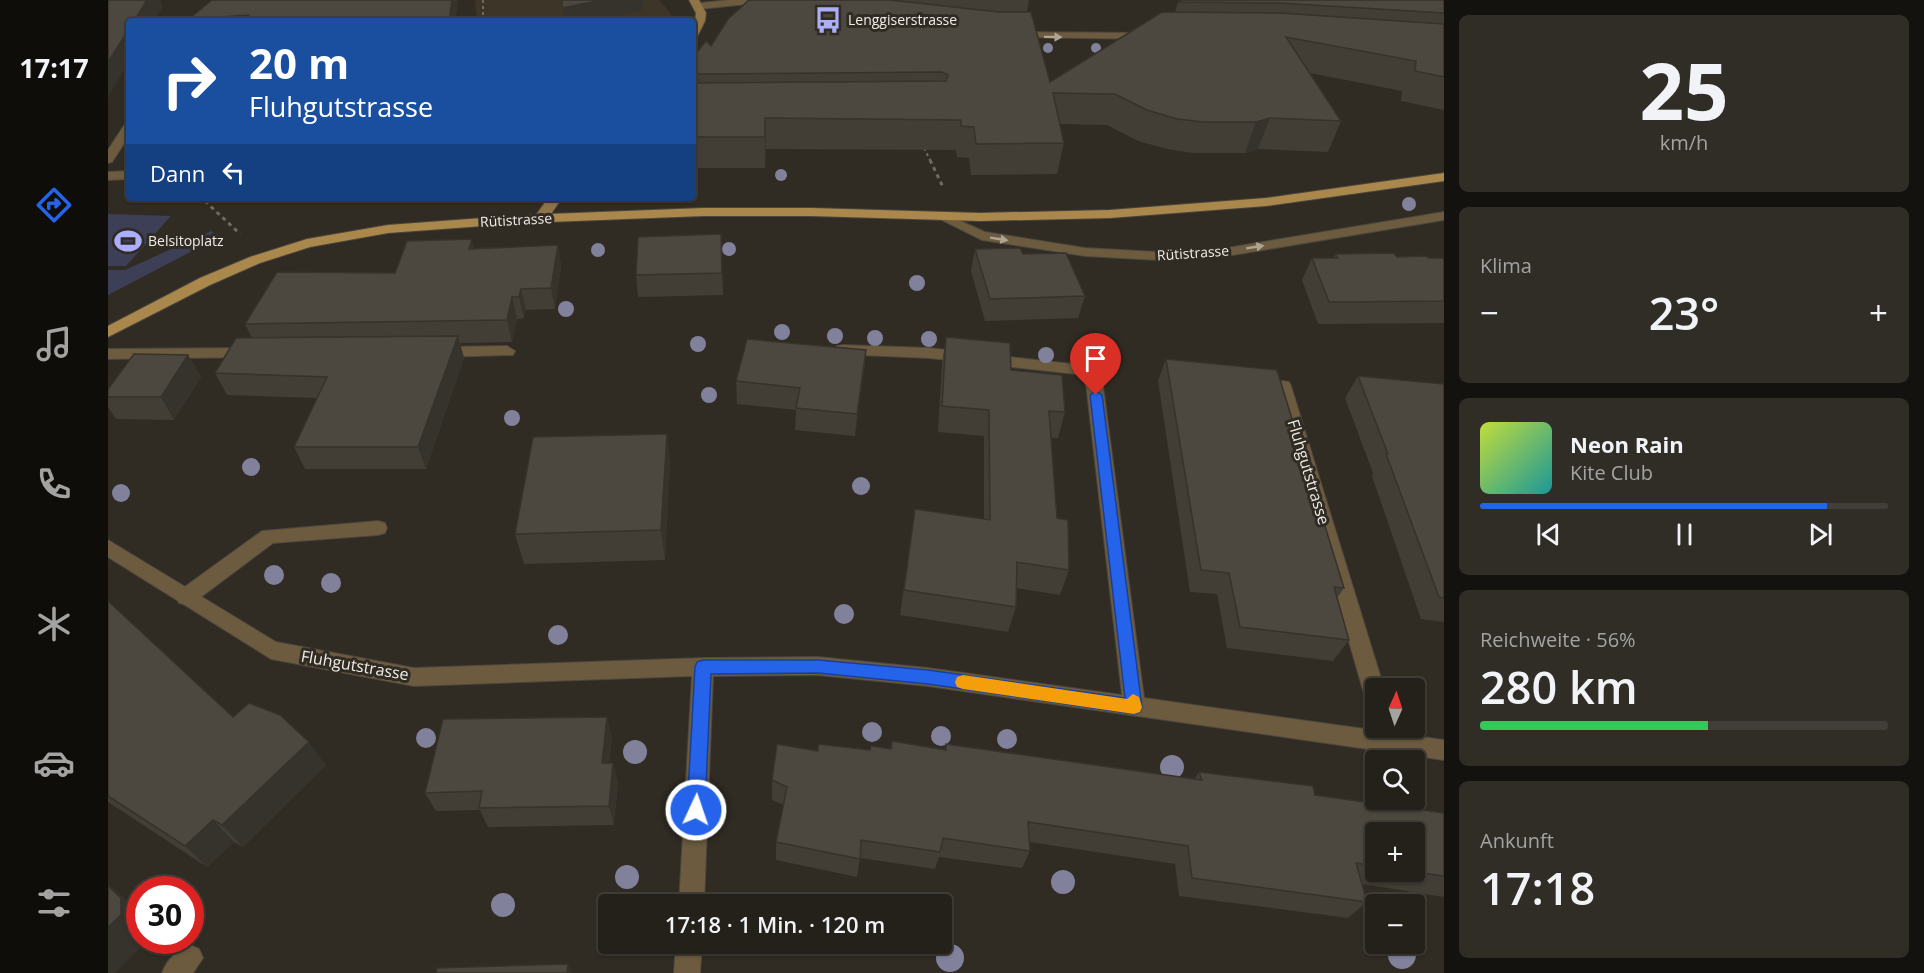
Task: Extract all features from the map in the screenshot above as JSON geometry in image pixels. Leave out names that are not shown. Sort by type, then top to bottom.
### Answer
[{"type":"main road","name":"Rütistrasse","points":[[108,332],[214,276],[261,257],[305,244],[388,227],[541,218],[733,212],[811,212],[945,218],[1083,215],[1209,208],[1330,194],[1444,177]]},
{"type":"street","points":[[696,29],[701,19],[697,3],[748,1],[787,6]]},
{"type":"street","points":[[1004,35],[1163,36]]},
{"type":"street","points":[[108,159],[126,132]]},
{"type":"street","points":[[108,176],[126,175]]},
{"type":"street","points":[[541,218],[553,201]]},
{"type":"street","name":"Rütistrasse","points":[[945,218],[982,236],[1085,252],[1158,256],[1227,252],[1444,216]]},
{"type":"street","points":[[823,350],[929,353],[1093,371],[1134,707]]},
{"type":"street","points":[[425,352],[507,351]]},
{"type":"street","points":[[108,354],[261,353]]},
{"type":"street","name":"Fluhgutstrasse","points":[[1283,386],[1370,678]]},
{"type":"street","points":[[186,597],[269,536],[378,528]]},
{"type":"street","name":"Fluhgutstrasse","points":[[108,547],[271,650],[414,677],[703,667],[818,666],[928,677],[1134,707],[1365,732]]},
{"type":"street","points":[[692,894],[703,667]]},
{"type":"street","name":"Fluhgutstrasse","points":[[1399,738],[1444,750]]},
{"type":"street","points":[[687,973],[688,954]]},
{"type":"path","points":[[483,0],[483,18]]},
{"type":"path","points":[[923,143],[925,153],[945,191]]},
{"type":"path","points":[[205,201],[244,238]]},
{"type":"shaded area","points":[[475,0],[659,0],[671,14],[671,18],[477,18]]},
{"type":"shaded area","name":"Belsitoplatz","points":[[108,214],[171,216],[126,266],[108,266]]},
{"type":"shaded area","points":[[211,231],[221,236],[108,295],[108,270],[125,270]]},
{"type":"building","points":[[108,0],[147,0],[136,18],[126,18],[126,34],[108,62]]},
{"type":"building","points":[[212,0],[452,0],[449,18],[248,18],[249,15],[190,18]]},
{"type":"building","points":[[562,0],[602,0],[562,8]]},
{"type":"building","points":[[749,0],[890,0],[999,12],[1031,12],[1050,82],[1162,12],[1280,13],[1444,24],[1444,77],[1415,71],[1416,61],[1286,37],[1341,121],[1270,118],[1256,122],[1204,122],[1177,119],[1147,110],[1115,94],[1053,93],[1064,143],[976,144],[974,127],[961,126],[961,120],[765,118],[765,137],[696,137],[696,83],[946,81],[948,75],[942,72],[696,74],[696,53],[706,41],[711,46],[728,19]]},
{"type":"building","points":[[1182,0],[1444,0],[1444,13],[1280,3],[1178,2]]},
{"type":"building","points":[[721,234],[722,273],[636,275],[638,237]]},
{"type":"building","points":[[472,239],[469,249],[558,245],[551,288],[521,289],[519,297],[512,297],[507,320],[245,324],[277,272],[395,273],[407,241]]},
{"type":"building","points":[[1020,248],[1023,254],[1066,253],[1085,296],[990,299],[975,249]]},
{"type":"building","points":[[1394,253],[1397,257],[1444,258],[1444,301],[1329,302],[1312,258],[1338,258],[1335,254]]},
{"type":"building","points":[[458,336],[418,447],[294,447],[327,377],[215,373],[236,338]]},
{"type":"building","points":[[946,337],[1010,343],[1011,370],[1062,375],[1065,412],[1049,411],[1057,518],[1068,520],[1069,570],[1017,562],[1016,607],[904,590],[915,509],[990,520],[989,410],[942,406]]},
{"type":"building","points":[[747,339],[866,350],[857,414],[796,408],[800,388],[736,381]]},
{"type":"building","points":[[134,354],[188,355],[161,397],[108,397],[108,389]]},
{"type":"building","points":[[1166,359],[1277,370],[1344,588],[1334,587],[1349,640],[1240,627],[1229,573],[1201,570]]},
{"type":"building","points":[[1358,376],[1444,384],[1444,598],[1439,597]]},
{"type":"building","points":[[667,434],[661,530],[515,534],[533,437]]},
{"type":"building","points":[[108,601],[233,717],[249,703],[280,715],[309,742],[222,825],[213,820],[185,846],[108,796]]},
{"type":"building","points":[[607,717],[602,763],[613,763],[609,806],[479,808],[482,791],[425,793],[443,719]]},
{"type":"building","points":[[892,741],[946,750],[946,744],[1202,780],[1199,772],[1313,786],[1315,795],[1365,802],[1365,810],[1422,810],[1444,813],[1444,876],[1425,873],[1425,822],[1365,822],[1365,864],[1356,863],[1365,902],[1192,878],[1188,846],[1028,822],[1030,851],[943,838],[940,852],[861,840],[860,859],[776,842],[787,787],[772,780],[777,744],[818,751],[818,744],[870,750],[871,746],[891,749]]},
{"type":"building","points":[[108,886],[121,898],[121,915],[108,927]]},
{"type":"building","points":[[568,964],[567,973],[436,973],[437,968]]},
{"type":"slow traffic","points":[[963,682],[1134,707],[1133,702]]},
{"type":"place","name":"Lenggiserstrasse","points":[[828,20]]},
{"type":"place","name":"Belsitoplatz","points":[[128,241]]},
{"type":"route","points":[[696,810],[703,667],[818,666],[928,677],[1134,707],[1096,395]]}]
